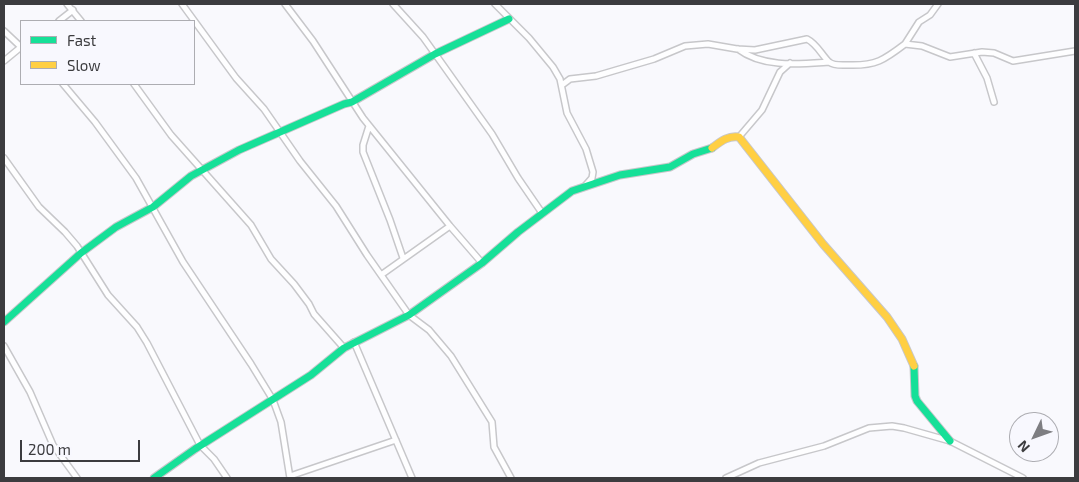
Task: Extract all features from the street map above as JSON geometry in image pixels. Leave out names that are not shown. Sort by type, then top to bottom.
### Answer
[{"type":"street","points":[[67,4],[80,20]]},
{"type":"street","points":[[182,4],[194,20]]},
{"type":"street","points":[[285,4],[313,41],[369,126],[482,263]]},
{"type":"street","points":[[393,4],[423,37],[492,134],[518,178],[542,213]]},
{"type":"street","points":[[495,4],[542,53],[553,67],[562,85],[567,113],[586,150],[594,172],[592,178],[583,188]]},
{"type":"street","points":[[737,49],[748,57],[761,61],[790,63],[829,62],[839,66],[868,65],[886,58],[905,44],[919,22],[930,15],[938,4]]},
{"type":"street","points":[[60,20],[73,10]]},
{"type":"street","points":[[4,322],[81,253],[116,227],[153,207],[200,170],[279,132],[352,102],[435,54],[509,19]]},
{"type":"street","points":[[195,22],[236,78],[264,109],[300,161],[336,206],[409,315],[429,330],[440,342],[492,422],[494,447],[511,478]]},
{"type":"street","points":[[4,30],[20,46]]},
{"type":"street","points":[[562,85],[570,79],[596,76],[654,59],[684,46],[708,44],[755,50],[807,39],[816,46],[829,62]]},
{"type":"street","points":[[905,44],[922,46],[950,57],[988,52],[1008,60],[1022,60],[1075,51]]},
{"type":"street","points":[[4,61],[20,48]]},
{"type":"street","points":[[974,53],[987,78],[994,102]]},
{"type":"street","points":[[739,138],[762,110],[780,72],[790,63]]},
{"type":"street","points":[[64,85],[95,122],[136,178],[183,262],[273,400],[281,422],[290,477],[396,440]]},
{"type":"street","points":[[135,85],[171,135],[251,226],[271,259],[294,284],[314,314],[344,348]]},
{"type":"street","points":[[369,126],[363,145],[363,152],[403,258]]},
{"type":"street","points":[[154,478],[200,445],[311,374],[344,348],[409,315],[482,263],[495,250],[572,191],[620,175],[670,167],[693,154],[709,150],[727,138],[739,138]]},
{"type":"street","points":[[739,138],[823,244],[887,317],[902,339],[914,363],[917,401],[950,441]]},
{"type":"street","points":[[4,158],[39,207],[65,232],[108,295],[136,327],[147,343],[200,445],[214,459],[227,478]]},
{"type":"street","points":[[381,275],[450,226]]},
{"type":"street","points":[[354,342],[412,478]]},
{"type":"street","points":[[4,346],[30,392],[54,445],[77,478]]},
{"type":"street","points":[[726,478],[759,463],[824,446],[869,428],[892,426],[950,441],[1023,478]]},
{"type":"traffic: fast","points":[[4,322],[81,253],[116,227],[153,207],[191,176],[239,150],[352,102],[435,54],[509,19]]},
{"type":"traffic: fast","points":[[154,478],[195,449],[311,375],[344,348],[409,315],[482,263],[518,232],[572,191],[620,175],[670,167],[693,154],[712,148]]},
{"type":"traffic: fast","points":[[914,366],[915,396],[917,401],[950,441]]},
{"type":"traffic: slow","points":[[712,148],[728,138],[739,137],[823,244],[887,317],[902,339],[914,366]]}]
